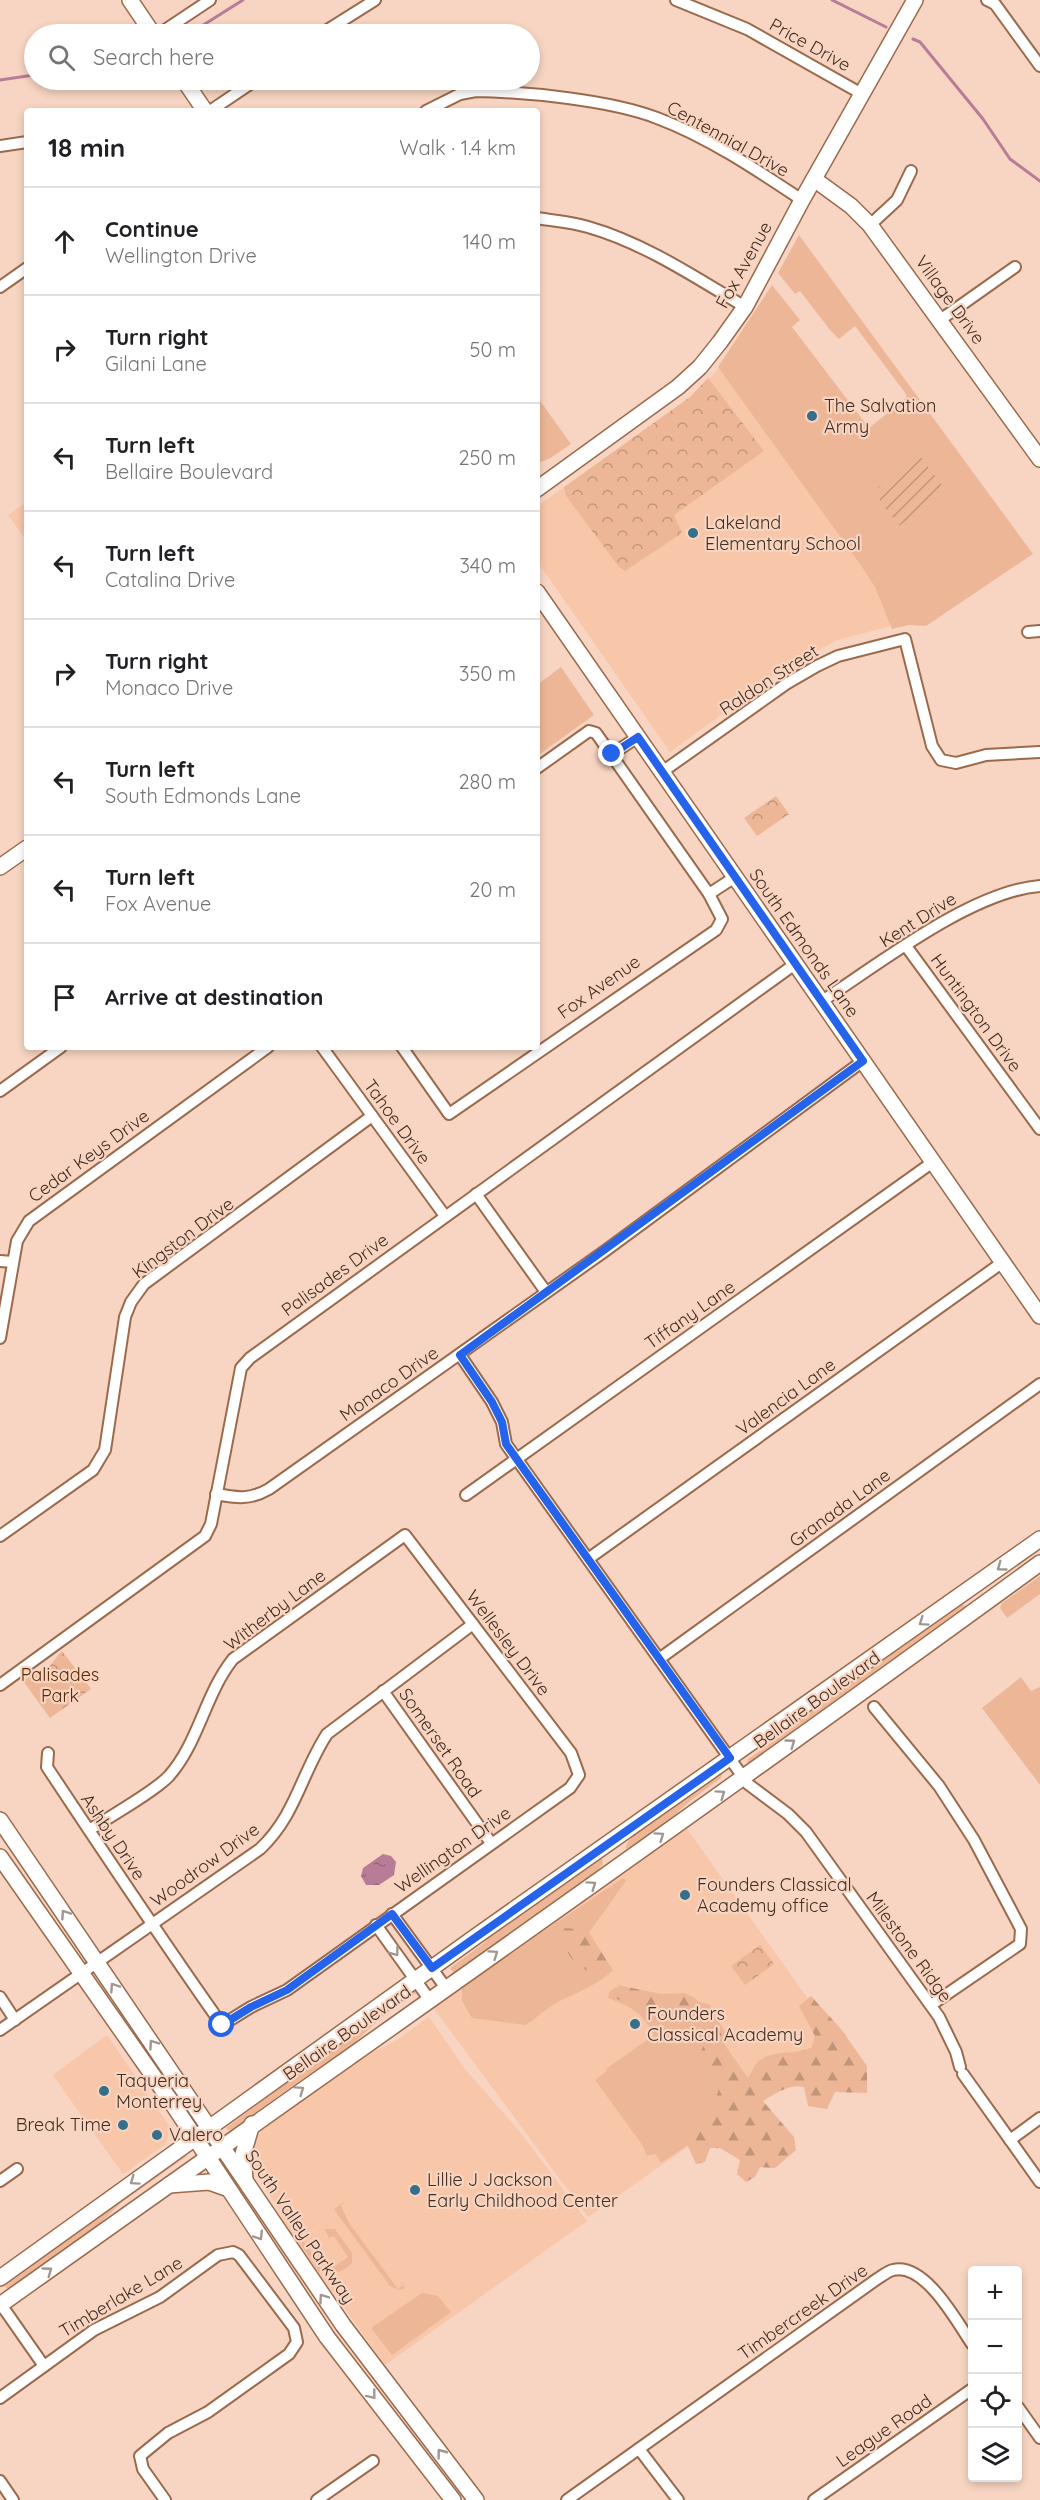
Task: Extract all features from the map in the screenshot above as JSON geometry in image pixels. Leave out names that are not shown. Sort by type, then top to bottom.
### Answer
[{"type":"main road","points":[[130,0],[146,24]]},
{"type":"main road","name":"Fox Avenue","points":[[540,487],[678,387],[704,362],[745,307],[802,200],[915,0]]},
{"type":"main road","points":[[191,90],[203,108]]},
{"type":"main road","name":"Village Drive","points":[[814,179],[851,206],[870,225],[1040,459]]},
{"type":"main road","name":"South Edmonds Lane","points":[[540,596],[1040,1316]]},
{"type":"main road","points":[[0,867],[24,850]]},
{"type":"main road","name":"Bellaire Boulevard","points":[[0,2277],[415,1979],[1040,1539]]},
{"type":"main road","name":"Bellaire Boulevard","points":[[0,2304],[221,2145],[744,1777],[1040,1563]]},
{"type":"main road","points":[[971,1588],[983,1605]]},
{"type":"main road","name":"South Valley Parkway","points":[[0,1820],[343,2325],[476,2500]]},
{"type":"main road","points":[[609,1842],[623,1863]]},
{"type":"main road","points":[[0,1857],[194,2138],[327,2337],[453,2500]]},
{"type":"main road","points":[[245,2183],[243,2154],[247,2134],[253,2123]]},
{"type":"main road","points":[[166,2186],[209,2182],[226,2188]]},
{"type":"street","points":[[174,24],[210,0]]},
{"type":"street","points":[[337,24],[375,0]]},
{"type":"street","name":"Price Drive","points":[[676,0],[747,29],[862,94]]},
{"type":"street","points":[[994,1],[1040,66]]},
{"type":"street","points":[[214,108],[241,90]]},
{"type":"street","name":"Centennial Drive","points":[[432,108],[460,94],[476,91],[619,106],[657,118],[693,135],[756,170],[802,200]]},
{"type":"street","points":[[0,146],[24,142]]},
{"type":"street","points":[[870,225],[897,200],[911,171]]},
{"type":"street","points":[[540,219],[588,227],[634,245],[663,258],[745,307]]},
{"type":"street","points":[[940,320],[1015,267]]},
{"type":"street","points":[[0,287],[24,270]]},
{"type":"street","points":[[1028,633],[1040,631]]},
{"type":"street","name":"Raldon Street","points":[[662,772],[786,684],[817,666],[838,656],[905,639],[932,746],[941,760],[956,763],[986,755],[1040,752]]},
{"type":"street","name":"Fox Avenue","points":[[404,1050],[449,1114],[717,930],[722,919],[709,894],[596,733],[589,731],[540,766]]},
{"type":"street","points":[[612,754],[638,737]]},
{"type":"street","points":[[709,894],[735,877]]},
{"type":"street","name":"Kent Drive","points":[[822,1002],[973,905],[1007,892],[1040,886]]},
{"type":"street","name":"Huntington Drive","points":[[906,946],[1040,1129]]},
{"type":"street","name":"Palisades Drive","points":[[0,1685],[205,1536],[211,1524],[242,1368],[271,1341],[795,964]]},
{"type":"street","points":[[0,1091],[58,1050]]},
{"type":"street","name":"Cedar Keys Drive","points":[[0,1338],[17,1241],[29,1221],[264,1050]]},
{"type":"street","name":"Tahoe Drive","points":[[324,1050],[445,1216]]},
{"type":"street","name":"Monaco Drive","points":[[216,1494],[237,1498],[255,1498],[460,1355],[863,1061]]},
{"type":"street","name":"Kingston Drive","points":[[0,1536],[93,1470],[105,1450],[125,1317],[130,1302],[144,1284],[372,1116]]},
{"type":"street","name":"Tiffany Lane","points":[[466,1495],[933,1162]]},
{"type":"street","points":[[476,1194],[546,1292]]},
{"type":"street","points":[[0,1261],[13,1262]]},
{"type":"street","name":"Valencia Lane","points":[[588,1559],[1003,1262]]},
{"type":"street","name":"Milestone Ridge","points":[[460,1355],[492,1402],[502,1422],[506,1444],[744,1777],[763,1797],[788,1814],[806,1832],[931,2005],[952,2043],[961,2071],[1040,2182]]},
{"type":"street","name":"Granada Lane","points":[[659,1659],[1040,1384]]},
{"type":"street","name":"Wellesley Drive","points":[[405,1535],[571,1753],[579,1775]]},
{"type":"street","name":"Witherby Lane","points":[[89,1830],[168,1777],[186,1748],[218,1677],[233,1659],[405,1535]]},
{"type":"street","name":"Woodrow Drive","points":[[0,2030],[260,1849],[278,1831],[316,1750],[327,1734],[473,1624]]},
{"type":"street","name":"Somerset Road","points":[[383,1691],[491,1843]]},
{"type":"street","points":[[874,1707],[939,1786],[974,1840],[1021,1929],[1023,1939],[1020,1944],[931,2005]]},
{"type":"street","name":"Ashby Drive","points":[[48,1753],[47,1767],[222,2025]]},
{"type":"street","name":"Wellington Drive","points":[[222,2025],[251,2007],[287,1990],[570,1788],[579,1775]]},
{"type":"street","points":[[392,1914],[446,1988]]},
{"type":"street","points":[[376,1925],[429,2000]]},
{"type":"street","points":[[0,1997],[15,2020]]},
{"type":"street","points":[[1010,2140],[1040,2118]]},
{"type":"street","points":[[0,2181],[17,2169]]},
{"type":"street","name":"Timberlake Lane","points":[[0,2398],[94,2330],[160,2297],[218,2255],[233,2252],[245,2260],[294,2328],[297,2343],[289,2354],[226,2400],[168,2433],[140,2456],[143,2469],[165,2500]]},
{"type":"street","name":"Timbercreek Drive","points":[[567,2500],[877,2279],[895,2269],[915,2272],[927,2283],[968,2339]]},
{"type":"street","points":[[0,2304],[44,2366]]},
{"type":"street","name":"League Road","points":[[814,2500],[968,2392]]},
{"type":"street","points":[[1022,2414],[1040,2438]]},
{"type":"street","points":[[639,2449],[678,2500]]},
{"type":"street","points":[[317,2500],[373,2461]]},
{"type":"street","points":[[0,2481],[13,2500]]},
{"type":"shaded area","name":"Lakeland Elementary School","points":[[724,363],[881,577],[899,624],[837,640],[787,667],[670,752],[540,565],[540,504],[654,426],[696,393]]},
{"type":"shaded area","points":[[24,504],[24,537],[8,515]]},
{"type":"shaded area","name":"Founders Classical Academy","points":[[685,1826],[838,2041],[588,2217],[432,2006]]},
{"type":"shaded area","name":"Lillie J Jackson Early Childhood Center","points":[[429,2017],[465,2069],[520,2132],[587,2221],[385,2365],[285,2225],[277,2205],[256,2175],[253,2146],[264,2126],[363,2056],[394,2042]]},
{"type":"shaded area","points":[[107,2035],[170,2127],[166,2144],[123,2174],[53,2075]]},
{"type":"green space","points":[[799,235],[1033,554],[926,626],[909,625],[892,629],[875,587],[862,567],[718,367],[772,285],[800,320],[792,327],[869,428],[906,398],[906,394],[855,326],[839,339],[800,291],[795,294],[778,273]]},
{"type":"green space","points":[[708,378],[764,451],[674,515],[682,533],[625,571],[619,567],[566,496],[564,487],[690,397]]},
{"type":"green space","points":[[540,401],[571,444],[549,459],[540,462]]},
{"type":"green space","points":[[920,456],[946,491],[899,526],[876,495],[880,492],[877,488]]},
{"type":"green space","points":[[561,667],[594,715],[540,754],[540,683]]},
{"type":"green space","points":[[776,796],[789,814],[757,836],[744,818]]},
{"type":"green space","points":[[1040,1576],[1040,1594],[1007,1618],[1000,1608],[1002,1603]]},
{"type":"green space","points":[[959,1604],[967,1606],[747,1764],[748,1759],[784,1734],[802,1715]]},
{"type":"green space","name":"Palisades Park","points":[[62,1651],[91,1689],[50,1718],[23,1681],[47,1668]]},
{"type":"green space","points":[[1021,1677],[1031,1691],[1040,1687],[1040,1785],[982,1708]]},
{"type":"green space","points":[[722,1773],[721,1778],[690,1801],[655,1832],[626,1849],[628,1842],[650,1821],[696,1788]]},
{"type":"green space","points":[[599,1858],[602,1859],[603,1864],[596,1872],[454,1973],[450,1968],[484,1943],[499,1926]]},
{"type":"green space","points":[[623,1878],[626,1881],[588,1934],[613,1970],[594,1984],[554,2004],[526,2025],[472,2018],[462,2001],[462,1986]]},
{"type":"green space","points":[[561,1928],[581,1929],[590,1934],[607,1961],[595,1962],[587,1971],[571,1958],[557,1934]]},
{"type":"green space","points":[[760,1945],[774,1964],[745,1985],[731,1966]]},
{"type":"green space","points":[[618,1985],[661,1994],[684,1993],[695,1998],[714,2014],[726,2033],[724,2044],[748,2078],[757,2063],[764,2058],[777,2053],[806,2050],[812,2047],[815,2036],[799,2006],[811,1996],[841,2029],[867,2066],[867,2093],[835,2092],[827,2109],[808,2106],[804,2087],[798,2086],[782,2090],[763,2101],[794,2137],[796,2150],[775,2168],[760,2167],[755,2177],[746,2182],[737,2174],[740,2160],[720,2148],[710,2148],[705,2162],[696,2164],[686,2142],[715,2120],[714,2105],[723,2075],[703,2068],[700,2052],[706,2042],[683,2015],[659,2011],[656,2018],[650,2021],[633,2006],[615,1998]]},
{"type":"green space","points":[[616,1987],[650,1995],[675,1995],[711,2005],[708,2018],[749,2085],[697,2139],[661,2163],[655,2154],[647,2156],[643,2146],[595,2080],[607,2071],[606,2069],[654,2035],[635,2011],[608,1998],[609,1992]]},
{"type":"green space","points":[[413,1988],[416,1993],[383,2016],[351,2046],[229,2131],[226,2128]]},
{"type":"green space","points":[[184,2152],[187,2156],[121,2203],[94,2229],[8,2290],[5,2286],[47,2255],[71,2233]]},
{"type":"green space","points":[[346,2201],[341,2206],[349,2223],[398,2289],[404,2285],[404,2289],[399,2290],[390,2286],[335,2211],[334,2209]]},
{"type":"green space","points":[[322,2218],[301,2236],[321,2269],[329,2270],[348,2257],[334,2236],[329,2238],[325,2229],[335,2229],[352,2253],[352,2263],[337,2272],[319,2272],[297,2238]]},
{"type":"green space","points":[[422,2293],[438,2296],[451,2312],[392,2355],[371,2328]]},
{"type":"water","points":[[383,1854],[391,1856],[396,1862],[394,1875],[379,1885],[366,1885],[361,1876],[363,1868]]},
{"type":"waterway","points":[[205,24],[243,0]]},
{"type":"waterway","points":[[832,0],[886,27]]},
{"type":"waterway","points":[[913,39],[920,42],[983,119],[1010,159],[1040,181]]},
{"type":"waterway","points":[[0,80],[24,76]]},
{"type":"place","name":"The Salvation Army","points":[[812,416]]},
{"type":"place","name":"Lakeland Elementary School","points":[[693,533]]},
{"type":"place","name":"Founders Classical Academy office","points":[[685,1895]]},
{"type":"place","name":"Founders Classical Academy","points":[[635,2024]]},
{"type":"place","name":"Taqueria Monterrey","points":[[104,2091]]},
{"type":"place","name":"Break Time","points":[[123,2125]]},
{"type":"place","name":"Valero","points":[[157,2135]]},
{"type":"place","name":"Lillie J Jackson Early Childhood Center","points":[[415,2190]]},
{"type":"route","points":[[222,2025],[251,2007],[287,1990],[392,1914],[432,1968],[730,1758],[506,1444],[502,1422],[492,1402],[460,1355],[863,1061],[638,737],[612,754]]}]
